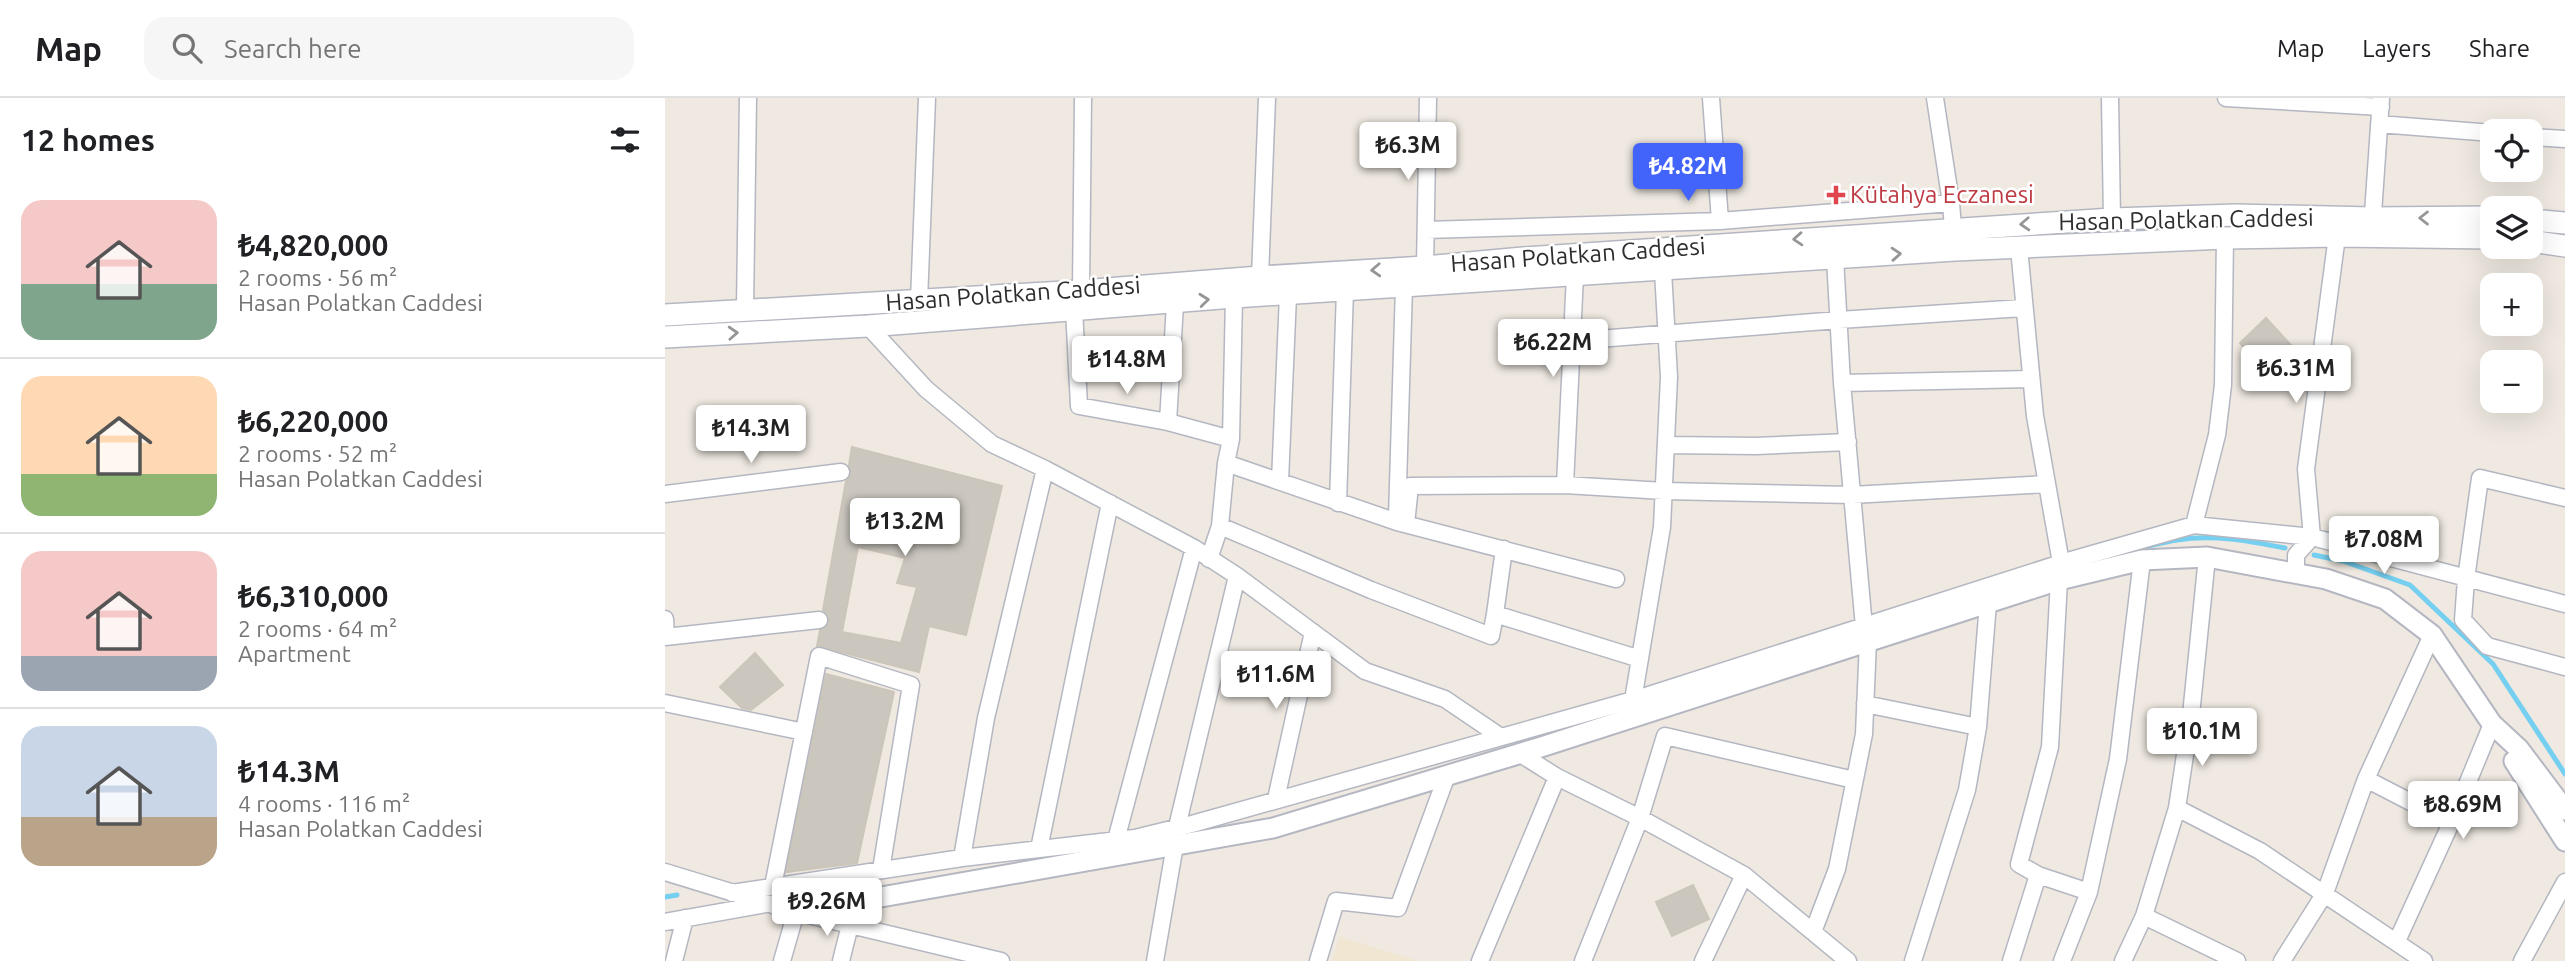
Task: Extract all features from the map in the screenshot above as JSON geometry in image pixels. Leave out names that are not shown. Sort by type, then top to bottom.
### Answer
[{"type":"main road","name":"Hasan Polatkan Caddesi","points":[[665,337],[867,326],[1260,277],[2112,219],[2236,215],[2480,237]]},
{"type":"main road","name":"Hasan Polatkan Caddesi","points":[[665,315],[919,301],[1077,300],[1175,303],[1955,250],[2337,236],[2372,227],[2480,218]]},
{"type":"main road","points":[[2543,221],[2565,223]]},
{"type":"main road","points":[[2543,243],[2565,246]]},
{"type":"street","points":[[744,309],[748,98]]},
{"type":"street","points":[[919,301],[927,98]]},
{"type":"street","points":[[1083,98],[1077,300],[1079,406],[1168,422],[1231,439]]},
{"type":"street","points":[[1260,277],[1268,98]]},
{"type":"street","points":[[1425,267],[1428,98]]},
{"type":"street","points":[[1711,98],[1720,221]]},
{"type":"street","points":[[1935,98],[1951,203],[1955,250]]},
{"type":"street","points":[[2110,98],[2112,219]]},
{"type":"street","points":[[2226,98],[2381,103],[2372,227]]},
{"type":"street","points":[[2379,124],[2480,133]]},
{"type":"street","points":[[2543,138],[2565,139]]},
{"type":"street","points":[[1426,230],[1720,221],[1951,203]]},
{"type":"street","points":[[2296,573],[2296,555],[2312,537],[2306,469],[2337,236]]},
{"type":"street","points":[[2194,525],[2217,435],[2223,385],[2225,239]]},
{"type":"street","points":[[2019,248],[2031,379],[2060,571],[2050,747],[2019,864],[2038,875],[2089,892]]},
{"type":"street","points":[[1813,933],[1837,869],[1864,734],[1865,704],[1866,634],[1842,383],[1835,258]]},
{"type":"street","points":[[1633,700],[1663,527],[1669,377],[1663,271]]},
{"type":"street","points":[[1565,485],[1575,275]]},
{"type":"street","points":[[1401,523],[1404,286]]},
{"type":"street","points":[[1338,503],[1345,290]]},
{"type":"street","points":[[1280,481],[1288,295]]},
{"type":"street","points":[[1209,559],[1220,526],[1231,439],[1234,297]]},
{"type":"street","points":[[1168,422],[1175,303]]},
{"type":"street","points":[[1573,341],[1666,332],[2024,308]]},
{"type":"street","points":[[867,326],[926,389],[992,444],[1194,548],[1237,576],[1365,670],[1445,699],[1501,737]]},
{"type":"street","points":[[1842,383],[2031,379]]},
{"type":"street","points":[[1666,445],[1756,446],[1848,442]]},
{"type":"street","points":[[1226,463],[1401,523],[1616,579]]},
{"type":"street","points":[[962,858],[986,718],[1045,469]]},
{"type":"street","points":[[665,494],[841,472]]},
{"type":"street","points":[[2565,498],[2480,478],[2463,620],[2487,646],[2565,667]]},
{"type":"street","points":[[1401,523],[1409,486],[1565,485],[1664,491],[1852,495],[2046,484]]},
{"type":"street","points":[[1039,849],[1109,503]]},
{"type":"street","points":[[732,893],[962,858],[1117,840],[1273,828],[1671,705],[1866,634],[2194,525],[2312,537],[2565,604]]},
{"type":"street","points":[[1220,526],[1371,590],[1491,636],[1504,549]]},
{"type":"street","points":[[1117,840],[1194,548]]},
{"type":"street","points":[[2123,961],[2144,916],[2177,808],[2191,715],[2207,557]]},
{"type":"street","points":[[796,912],[1176,836],[1276,799],[1866,634],[1988,603],[2060,571],[2142,560],[2207,557],[2326,579],[2385,599],[2432,635],[2492,724],[2565,841]]},
{"type":"street","points":[[2062,961],[2089,892],[2117,760],[2142,560]]},
{"type":"street","points":[[1155,961],[1176,836],[1237,576]]},
{"type":"street","points":[[1913,961],[1966,790],[1978,727],[1988,603]]},
{"type":"street","points":[[1495,614],[1640,659]]},
{"type":"street","points":[[665,618],[666,637],[819,620]]},
{"type":"street","points":[[1276,799],[1313,632]]},
{"type":"street","points":[[2282,961],[2325,893],[2366,779],[2432,635]]},
{"type":"street","points":[[773,886],[819,656],[911,685],[881,870]]},
{"type":"street","points":[[665,703],[804,732]]},
{"type":"street","points":[[1865,704],[1978,727]]},
{"type":"street","points":[[1583,961],[1640,818],[1665,736],[1671,705]]},
{"type":"street","points":[[2492,724],[2519,749],[2565,810]]},
{"type":"street","points":[[2397,941],[2451,823],[2492,724]]},
{"type":"street","points":[[1665,736],[1854,780]]},
{"type":"street","points":[[1519,753],[1557,777],[1640,818],[1744,875],[1813,933],[1826,954],[1848,961]]},
{"type":"street","points":[[1318,961],[1336,901],[1398,908],[1447,775]]},
{"type":"street","points":[[1481,961],[1557,777]]},
{"type":"street","points":[[2366,779],[2451,823]]},
{"type":"street","points":[[2177,808],[2260,850],[2424,961]]},
{"type":"street","points":[[665,872],[945,954],[1001,961]]},
{"type":"street","points":[[1703,961],[1744,875]]},
{"type":"street","points":[[2011,961],[2038,875]]},
{"type":"street","points":[[2522,961],[2565,882]]},
{"type":"street","points":[[665,922],[768,903]]},
{"type":"street","points":[[782,961],[796,912]]},
{"type":"street","points":[[2144,916],[2238,961]]},
{"type":"street","points":[[674,961],[685,918]]},
{"type":"street","points":[[841,961],[850,925]]},
{"type":"shaded area","points":[[1340,937],[1418,961],[1332,961]]},
{"type":"building","points":[[2266,318],[2301,356],[2275,383],[2240,343]]},
{"type":"building","points":[[852,447],[1002,486],[966,635],[929,626],[919,672],[817,646],[820,630],[829,624],[828,614],[823,610],[846,481],[851,475],[849,465]],"holes":[[[858,547],[905,558],[897,583],[917,587],[901,643],[842,632]]]},
{"type":"building","points":[[755,653],[783,685],[751,710],[742,708],[720,687]]},
{"type":"building","points":[[826,674],[894,692],[857,863],[786,872]]},
{"type":"building","points":[[1693,885],[1709,919],[1672,936],[1656,902]]},
{"type":"waterway","points":[[2097,561],[2157,544],[2191,538],[2231,539],[2285,548]]},
{"type":"waterway","points":[[2314,555],[2343,561],[2410,585],[2493,664],[2565,774]]},
{"type":"waterway","points":[[665,897],[677,895]]},
{"type":"place","name":"Kütahya Eczanesi","points":[[1836,195]]}]
